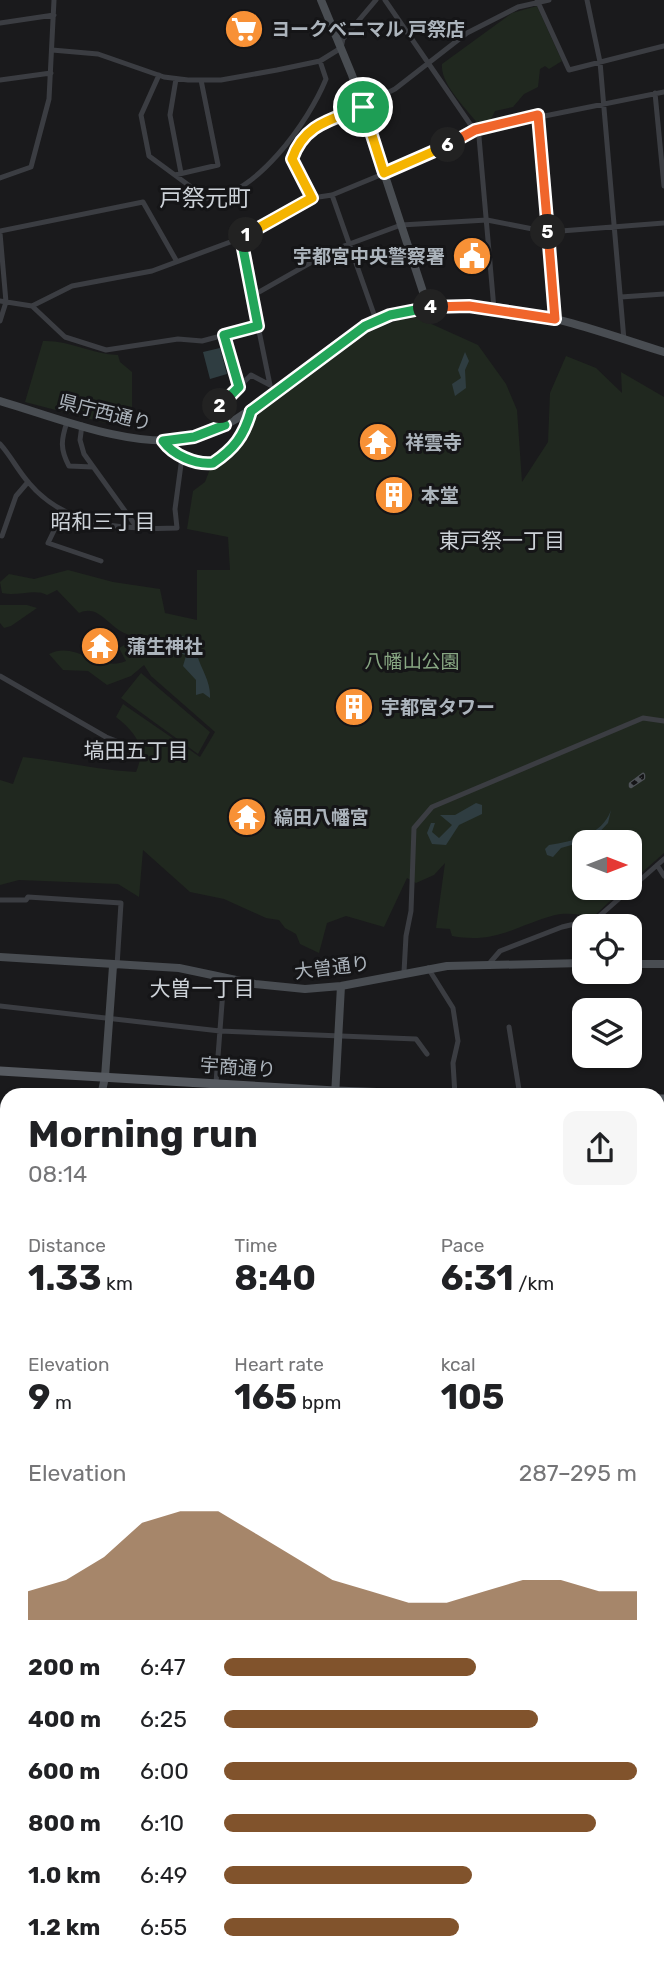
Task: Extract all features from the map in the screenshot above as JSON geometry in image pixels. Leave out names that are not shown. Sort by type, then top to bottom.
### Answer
[{"type":"main road","name":"宇商通り","points":[[0,1071],[276,1088]]},
{"type":"street","points":[[0,178],[31,167],[49,99],[54,0]]},
{"type":"street","points":[[321,0],[363,107],[428,307]]},
{"type":"street","points":[[52,50],[98,54],[176,79],[221,80],[320,61],[341,48],[343,39],[376,0]]},
{"type":"street","points":[[385,0],[475,130],[487,220],[494,309]]},
{"type":"street","points":[[312,198],[292,159],[299,140],[313,127],[363,107],[429,65],[467,33],[518,7],[549,0]]},
{"type":"street","points":[[587,0],[600,62],[624,340]]},
{"type":"street","points":[[537,1],[569,70],[664,46]]},
{"type":"street","points":[[0,23],[54,15]]},
{"type":"street","points":[[159,75],[143,106],[142,129],[149,156],[178,174],[206,198],[226,197],[239,189],[277,154],[311,109],[326,79],[320,61]]},
{"type":"street","points":[[0,80],[51,73]]},
{"type":"street","points":[[176,79],[170,115],[178,174]]},
{"type":"street","points":[[178,174],[218,165],[201,80]]},
{"type":"street","points":[[32,306],[72,286],[144,274],[241,238],[312,198],[332,195],[429,155],[475,130],[538,115],[664,92]]},
{"type":"street","points":[[655,93],[664,186]]},
{"type":"street","points":[[538,115],[555,319]]},
{"type":"street","points":[[332,195],[376,320]]},
{"type":"street","points":[[0,321],[3,301],[0,232],[143,202],[176,260]]},
{"type":"street","points":[[252,296],[350,242],[401,225],[487,220],[548,232],[664,223]]},
{"type":"street","points":[[241,238],[271,389]]},
{"type":"street","points":[[621,297],[664,294]]},
{"type":"street","points":[[3,301],[32,306],[65,337],[106,350],[178,339],[202,341],[258,326]]},
{"type":"street","name":"県庁西通り","points":[[0,401],[136,438],[163,441],[194,437],[225,425],[251,408],[271,389],[376,320],[428,307],[457,305],[555,319],[664,352]]},
{"type":"street","points":[[224,335],[239,387]]},
{"type":"street","points":[[225,425],[215,411],[251,375],[271,389]]},
{"type":"street","points":[[163,441],[170,450],[182,457],[207,464],[233,450],[246,430],[251,408]]},
{"type":"street","points":[[68,420],[61,442],[62,453],[69,466],[93,467]]},
{"type":"street","points":[[82,424],[80,440],[93,467],[138,529]]},
{"type":"street","points":[[0,444],[28,482],[63,512],[73,517],[138,529],[177,528],[174,509],[182,457]]},
{"type":"street","points":[[2,536],[16,496],[28,482]]},
{"type":"street","points":[[63,512],[48,543],[101,561]]},
{"type":"street","points":[[0,676],[106,737],[129,746]]},
{"type":"street","points":[[404,972],[414,828],[421,817],[432,807],[643,718],[664,721]]},
{"type":"street","points":[[488,965],[500,951],[562,927],[596,919],[664,859]]},
{"type":"street","points":[[657,865],[664,876]]},
{"type":"street","points":[[0,900],[26,900],[28,897],[121,903],[103,1088]]},
{"type":"street","name":"大曽通り","points":[[0,957],[179,968],[284,988],[341,986],[428,968],[572,963]]},
{"type":"street","points":[[642,964],[664,964]]},
{"type":"street","points":[[428,968],[453,1008],[458,1041],[453,1063],[455,1088]]},
{"type":"street","points":[[216,1088],[224,977]]},
{"type":"street","points":[[335,1088],[341,986]]},
{"type":"street","points":[[0,1006],[220,1031],[416,1039],[427,1054]]},
{"type":"street","points":[[509,1027],[519,1088]]},
{"type":"green space","points":[[537,6],[562,61],[549,69],[545,66],[540,69],[538,87],[524,94],[513,107],[495,111],[490,121],[479,125],[445,80],[442,64],[512,13]]},
{"type":"green space","name":"八幡山公園","points":[[416,317],[478,345],[506,384],[517,410],[522,482],[548,442],[550,393],[566,356],[596,368],[622,393],[621,372],[664,397],[664,853],[642,872],[642,830],[572,830],[572,900],[611,900],[596,914],[559,914],[505,933],[481,938],[452,936],[450,929],[436,928],[445,863],[434,875],[416,883],[407,878],[384,927],[346,916],[327,923],[319,953],[300,944],[296,934],[285,928],[279,920],[266,918],[224,899],[190,892],[143,850],[139,897],[118,884],[19,880],[0,885],[0,780],[13,784],[23,757],[136,772],[140,755],[138,741],[116,717],[123,704],[200,757],[215,732],[151,676],[144,665],[131,676],[107,685],[88,671],[63,670],[49,654],[69,651],[116,664],[126,661],[119,648],[128,643],[130,635],[99,614],[86,611],[79,613],[57,590],[47,595],[37,592],[8,594],[2,593],[0,582],[9,574],[34,579],[68,570],[113,582],[160,589],[165,613],[197,620],[197,570],[230,570],[228,537],[187,529],[193,491],[205,482],[212,464],[235,451],[252,417],[367,333],[403,318]]},
{"type":"green space","points":[[43,341],[118,355],[120,362],[132,372],[132,418],[127,424],[114,420],[113,425],[25,402]]},
{"type":"green space","points":[[0,605],[27,605],[37,608],[4,628],[0,623]]},
{"type":"green space","points":[[141,673],[210,732],[198,754],[121,698]]},
{"type":"shaded area","points":[[220,348],[227,374],[210,379],[203,352]]},
{"type":"shaded area","points":[[465,352],[469,361],[465,370],[466,388],[455,396],[452,384],[461,378],[458,370]]},
{"type":"shaded area","points":[[181,636],[185,637],[189,650],[197,655],[208,682],[210,698],[203,693],[196,695],[196,680],[183,666],[186,656],[178,651]]},
{"type":"shaded area","points":[[476,803],[482,805],[482,814],[459,825],[446,845],[432,844],[427,833],[431,823],[435,823],[432,832],[439,838],[452,825],[440,815],[455,815]]},
{"type":"shaded area","points":[[611,810],[608,823],[601,830],[595,830],[601,826]]},
{"type":"shaded area","points":[[572,840],[572,845],[561,848],[553,857],[547,855],[545,849],[549,845]]},
{"type":"railway","points":[[643,775],[643,778],[631,786],[631,784],[643,775]]},
{"type":"place","name":"ヨークベニマル 戸祭店","points":[[244,29]]},
{"type":"place","name":"宇都宮中央警察署","points":[[472,256]]},
{"type":"place","name":"祥雲寺","points":[[378,442]]},
{"type":"place","name":"本堂","points":[[394,495]]},
{"type":"place","name":"蒲生神社","points":[[100,646]]},
{"type":"place","name":"宇都宮タワー","points":[[354,707]]},
{"type":"place","name":"縞田八幡宮","points":[[247,817]]},
{"type":"district","name":"戸祭元町","points":[[205,198]]},
{"type":"district","name":"昭和三丁目","points":[[103,522]]},
{"type":"district","name":"東戸祭一丁目","points":[[502,541]]},
{"type":"district","name":"塙田五丁目","points":[[136,751]]},
{"type":"district","name":"大曽一丁目","points":[[202,989]]},
{"type":"route","points":[[363,107],[384,173],[429,155],[475,130],[538,115],[555,319],[457,305],[416,309],[376,320],[354,332],[251,408],[246,430],[233,450],[207,464],[182,457],[170,450],[163,441],[187,439],[225,425],[215,411],[239,387],[224,335],[258,326],[241,238],[312,198],[292,159],[299,140],[313,127],[363,107]]}]
